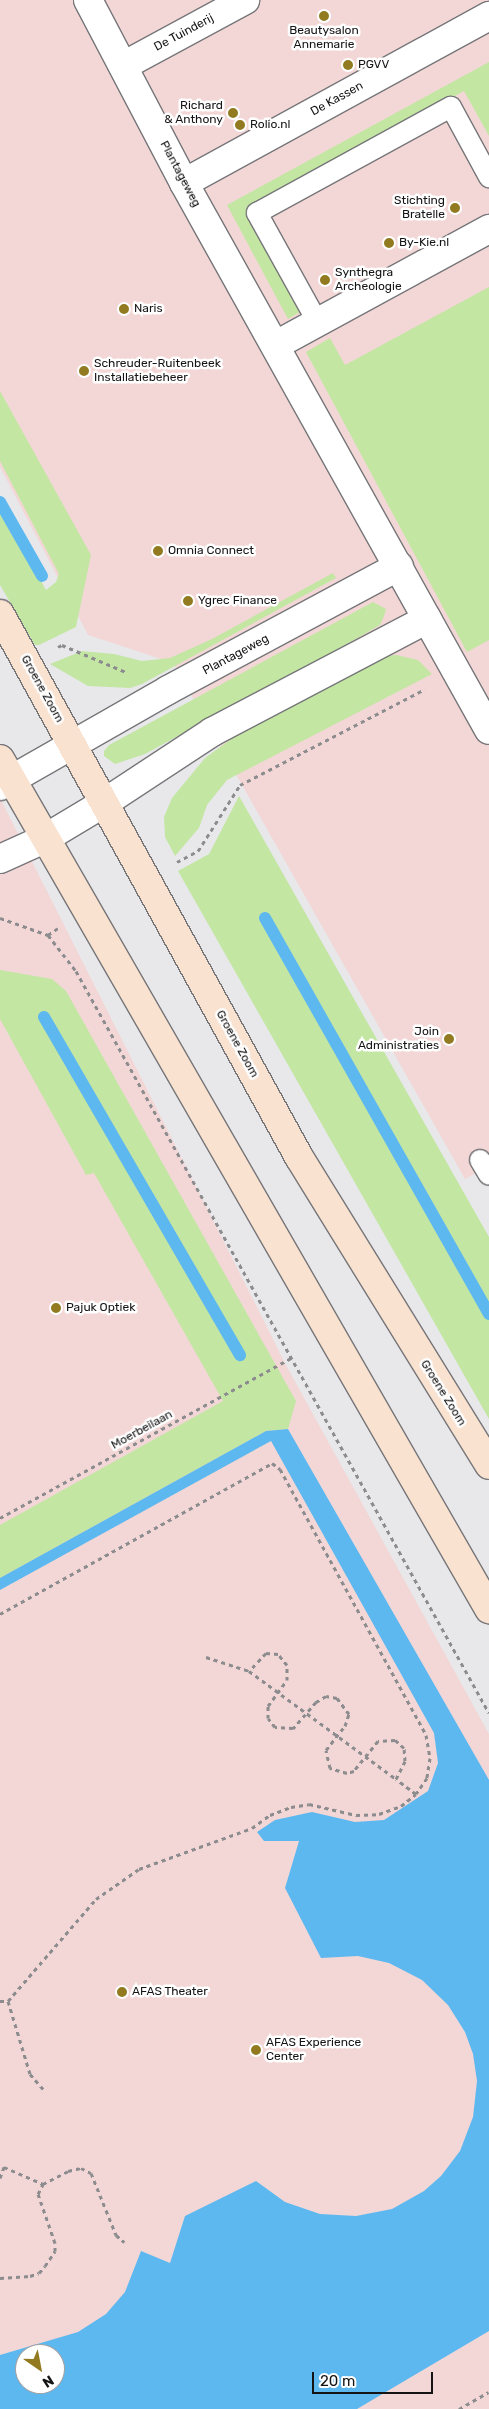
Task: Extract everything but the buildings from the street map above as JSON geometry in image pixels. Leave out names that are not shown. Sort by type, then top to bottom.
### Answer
[{"type":"main road","name":"Groene Zoom","points":[[0,614],[299,1157],[489,1465]]},
{"type":"main road","points":[[4,775],[86,911],[489,1609]]},
{"type":"street","name":"Plantageweg","points":[[88,0],[184,183],[400,566],[427,619],[489,730]]},
{"type":"street","name":"De Tuinderij","points":[[123,66],[245,0]]},
{"type":"street","name":"De Kassen","points":[[184,183],[489,16]]},
{"type":"street","points":[[276,345],[489,230]]},
{"type":"street","name":"Plantageweg","points":[[4,775],[72,744],[168,690],[400,566]]},
{"type":"street","points":[[0,859],[44,839],[104,803],[212,732],[427,619]]},
{"type":"lane","points":[[318,323],[257,213],[451,107],[489,177]]},
{"type":"path","points":[[28,663],[62,645],[168,690]]},
{"type":"path","points":[[146,880],[198,851],[240,785],[457,672]]},
{"type":"path","points":[[48,935],[86,911]]},
{"type":"path","points":[[0,918],[48,935],[76,972],[293,1357],[489,1713]]},
{"type":"path","name":"Moerbeilaan","points":[[0,1518],[293,1357]]},
{"type":"path","points":[[0,1614],[272,1463],[280,1469],[426,1734],[430,1758],[427,1778],[416,1794],[401,1806],[379,1814],[356,1815],[309,1804],[291,1807],[270,1815],[252,1828],[139,1869],[96,1899],[8,2001]]},
{"type":"path","points":[[249,1671],[266,1653],[278,1654],[287,1665],[287,1680],[268,1706],[268,1718],[275,1727],[293,1728],[308,1714],[316,1702],[326,1696],[337,1698],[349,1714],[326,1750],[330,1768],[347,1773],[354,1771],[378,1741],[395,1740],[404,1748],[405,1761],[396,1778]]},
{"type":"path","points":[[206,1657],[249,1671],[416,1794]]},
{"type":"path","points":[[0,2000],[8,2001]]},
{"type":"path","points":[[8,2001],[30,2074],[45,2091]]},
{"type":"path","points":[[0,2178],[4,2167],[43,2184]]},
{"type":"path","points":[[0,2278],[39,2273],[55,2251],[52,2230],[40,2206],[38,2194],[43,2184],[68,2171],[81,2168],[91,2173],[116,2234],[124,2242]]},
{"type":"path","points":[[459,2409],[489,2392]]},
{"type":"shaded area","points":[[0,0],[489,0],[489,1166],[465,1179],[173,663],[88,635],[0,467]]},
{"type":"shaded area","points":[[0,798],[286,1365],[489,1734],[489,2409],[0,2409]]},
{"type":"green space","points":[[489,62],[489,136],[464,91],[247,208],[303,310],[288,319],[227,205]]},
{"type":"green space","points":[[489,287],[489,640],[467,652],[306,352],[330,338],[345,365]]},
{"type":"green space","points":[[0,391],[91,555],[76,627],[39,645],[35,645],[0,585],[0,507],[46,590],[56,582],[59,574],[0,461]]},
{"type":"green space","points":[[333,573],[336,578],[142,684],[130,688],[88,686],[50,664],[82,651],[114,654],[142,661],[170,658],[212,639]]},
{"type":"green space","points":[[373,602],[386,609],[380,625],[354,640],[145,754],[115,764],[104,756],[104,751],[109,745]]},
{"type":"green space","points":[[396,655],[418,660],[432,674],[227,780],[207,805],[199,828],[175,856],[165,837],[164,817],[172,798],[205,758],[234,737],[386,656]]},
{"type":"green space","points":[[239,796],[489,1237],[489,1419],[178,871],[209,854]]},
{"type":"green space","points":[[0,970],[52,979],[66,991],[296,1401],[288,1429],[266,1431],[0,1578],[0,1525],[223,1401],[94,1173],[86,1175],[0,1019]]},
{"type":"water","points":[[288,1429],[489,1780],[489,2331],[357,2409],[0,2409],[0,2355],[15,2351],[15,2394],[65,2394],[65,2344],[37,2344],[78,2332],[106,2314],[125,2292],[141,2251],[170,2263],[185,2216],[256,2181],[285,2202],[320,2214],[356,2216],[392,2209],[424,2191],[441,2176],[460,2151],[473,2117],[477,2081],[473,2054],[465,2032],[448,2005],[422,1980],[389,1963],[358,1956],[321,1958],[285,1888],[299,1841],[264,1841],[257,1832],[275,1820],[312,1812],[355,1822],[384,1820],[428,1791],[438,1763],[434,1733],[271,1441],[0,1590],[0,1578],[266,1431]]},
{"type":"waterway","points":[[0,502],[42,576]]},
{"type":"waterway","points":[[265,918],[489,1314]]},
{"type":"waterway","points":[[44,1017],[240,1355]]},
{"type":"place","name":"Beautysalon Annemarie","points":[[324,16]]},
{"type":"place","name":"PGVV","points":[[348,65]]},
{"type":"place","name":"Richard & Anthony","points":[[233,113]]},
{"type":"place","name":"Rolio.nl","points":[[240,125]]},
{"type":"place","name":"Stichting Bratelle","points":[[455,208]]},
{"type":"place","name":"By-Kie.nl","points":[[389,243]]},
{"type":"place","name":"Synthegra Archeologie","points":[[325,280]]},
{"type":"place","name":"Naris","points":[[124,309]]},
{"type":"place","name":"Schreuder-Ruitenbeek Installatiebeheer","points":[[84,371]]},
{"type":"place","name":"Omnia Connect","points":[[158,551]]},
{"type":"place","name":"Ygrec Finance","points":[[188,601]]},
{"type":"place","name":"Join Administraties","points":[[449,1039]]},
{"type":"place","name":"Pajuk Optiek","points":[[56,1308]]},
{"type":"place","name":"AFAS Theater","points":[[122,1992]]},
{"type":"place","name":"AFAS Experience Center","points":[[256,2050]]}]
